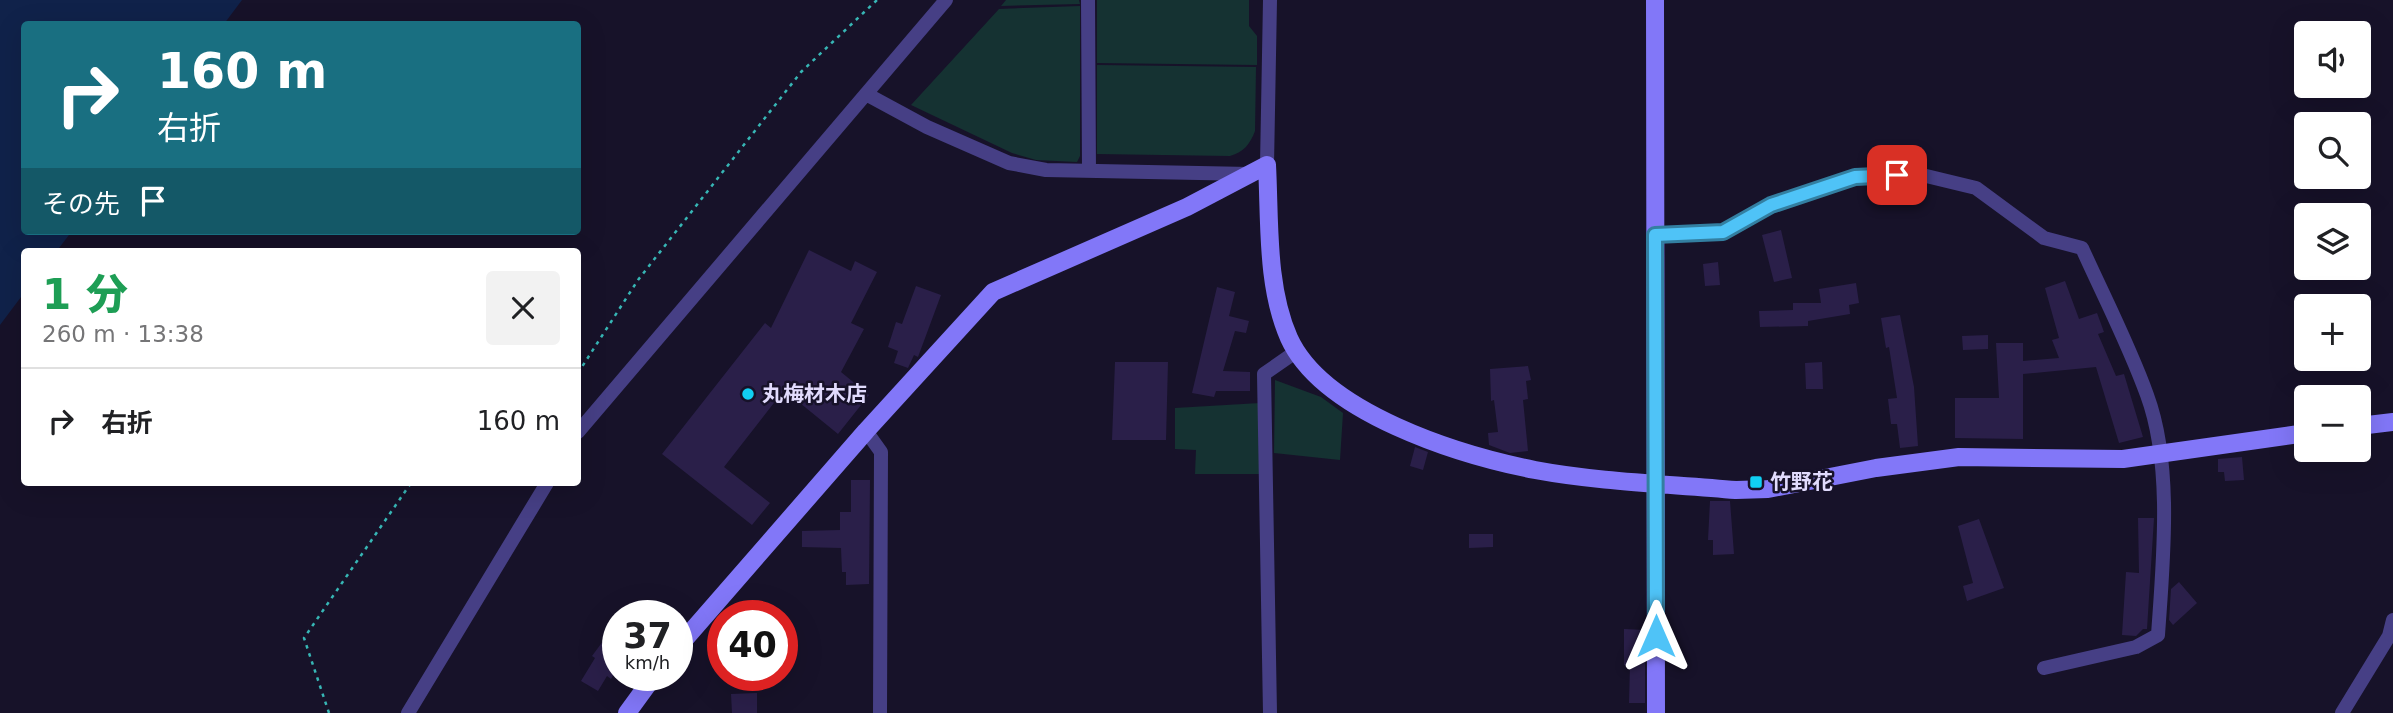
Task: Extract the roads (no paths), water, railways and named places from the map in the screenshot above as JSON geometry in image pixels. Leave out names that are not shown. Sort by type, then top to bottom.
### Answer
[{"type":"street","points":[[581,428],[946,0]]},
{"type":"street","points":[[1088,0],[1089,172]]},
{"type":"street","points":[[1270,0],[1267,165],[1278,305],[1297,351],[1310,370],[1338,396],[1425,436],[1483,457],[1537,470],[1736,490],[1768,489],[1876,468],[1959,457],[2123,459],[2294,435]]},
{"type":"street","points":[[1655,0],[1656,713]]},
{"type":"street","points":[[866,94],[927,127],[1009,163],[1046,170],[1089,172],[1251,174]]},
{"type":"street","points":[[693,630],[866,430],[993,292],[1187,208],[1267,165]]},
{"type":"street","points":[[1655,235],[1723,232],[1771,205],[1855,177],[1917,174],[1976,188],[2044,238],[2082,248],[2148,397],[2160,454],[2163,564],[2158,635],[2136,647],[2044,668]]},
{"type":"street","points":[[1270,713],[1264,374],[1297,351]]},
{"type":"street","points":[[2371,425],[2393,422]]},
{"type":"street","points":[[866,430],[881,452],[880,713]]},
{"type":"street","points":[[408,713],[545,486]]},
{"type":"street","points":[[2342,713],[2389,636],[2393,620]]},
{"type":"street","points":[[627,713],[643,691]]},
{"type":"water","points":[[0,0],[242,0],[226,21],[21,21],[21,235],[69,235],[59,248],[21,248],[21,297],[0,325]]},
{"type":"place","name":"丸梅材木店","points":[[748,394]]},
{"type":"place","name":"竹野花","points":[[1756,482]]}]
